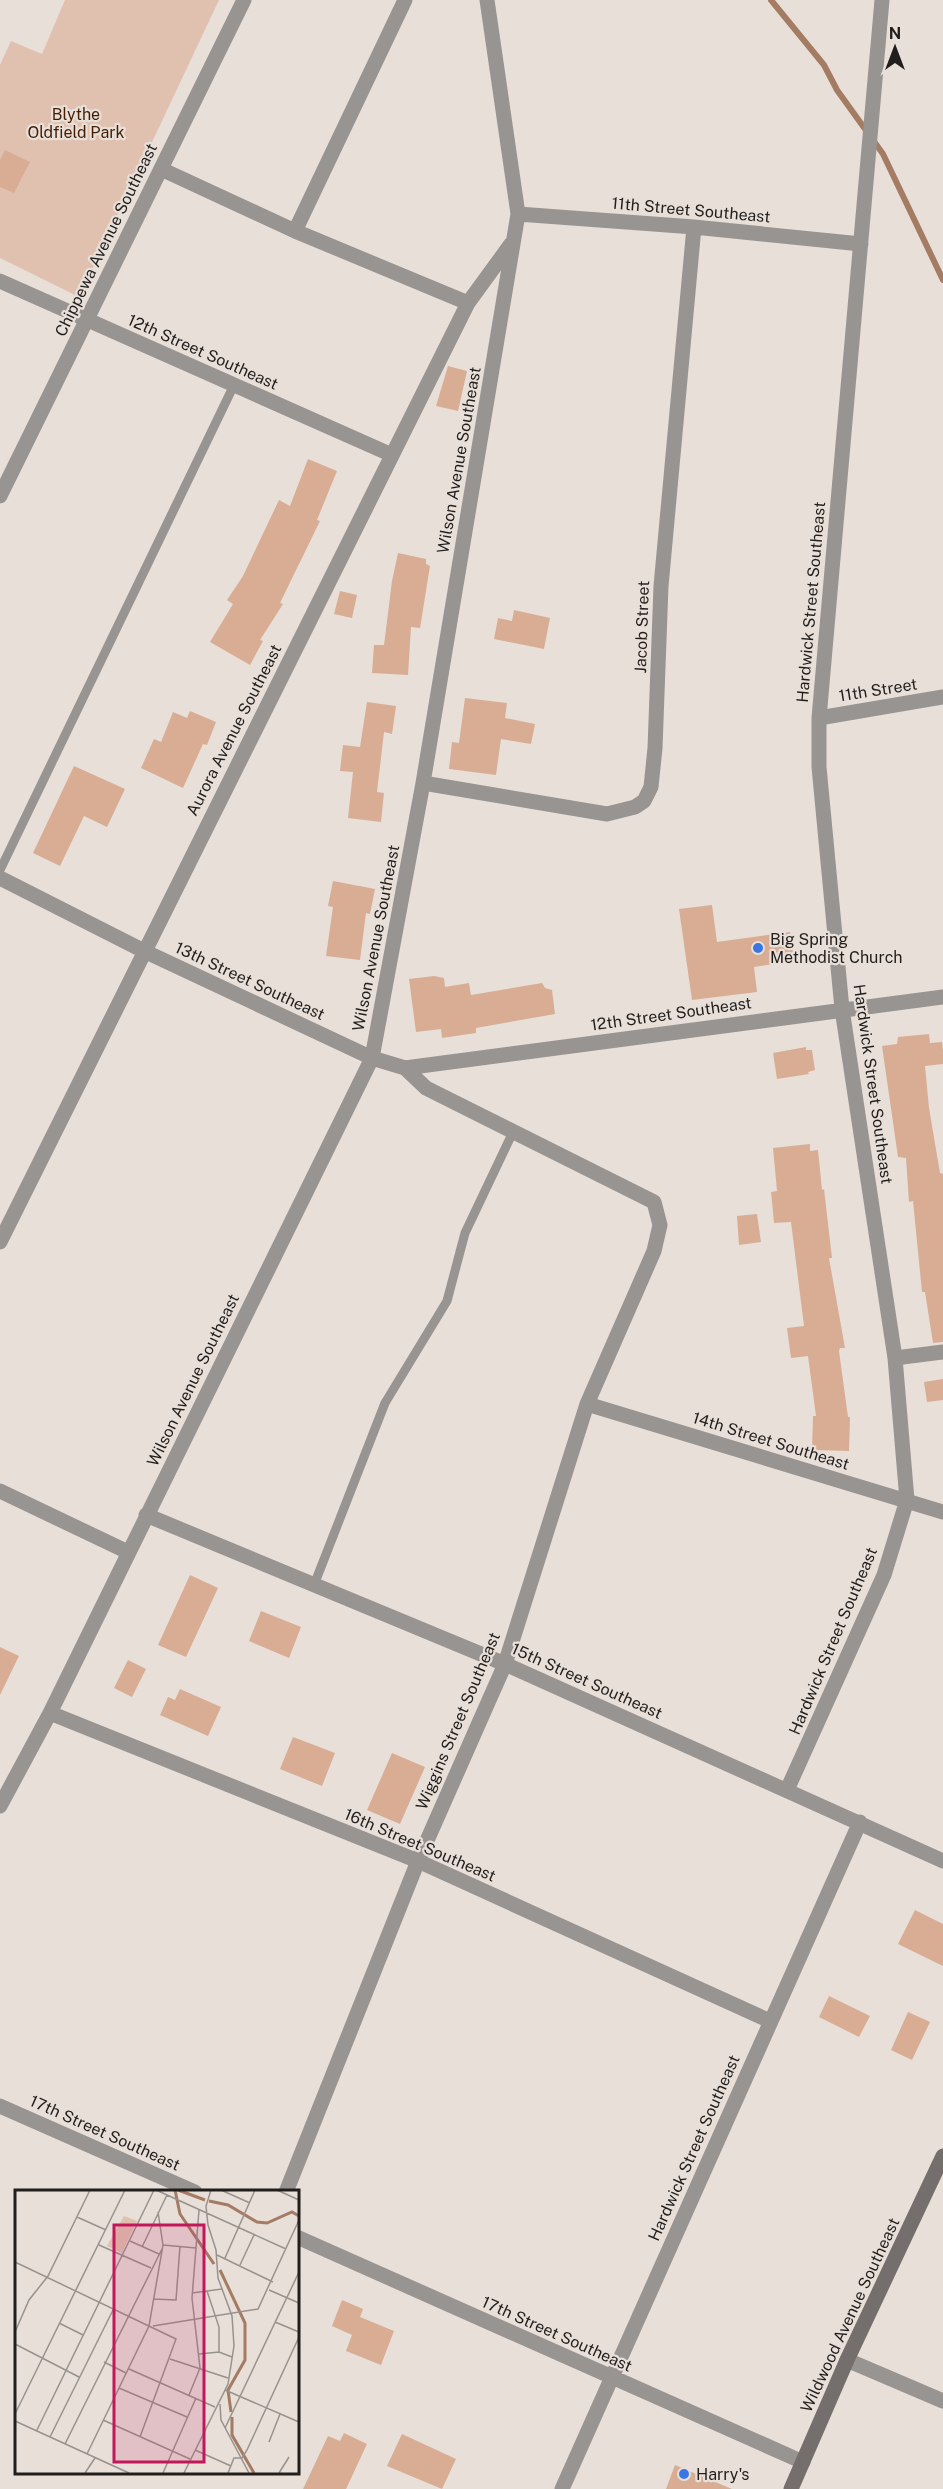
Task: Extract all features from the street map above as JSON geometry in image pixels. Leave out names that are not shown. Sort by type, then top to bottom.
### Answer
[{"type":"main road","name":"Wildwood Avenue Southeast","points":[[791,2489],[847,2360],[943,2156]]},
{"type":"street","name":"Chippewa Avenue Southeast","points":[[0,496],[244,0]]},
{"type":"street","points":[[296,231],[405,0]]},
{"type":"street","name":"Wilson Avenue Southeast","points":[[0,1806],[50,1713],[372,1058],[423,783],[518,214],[487,0]]},
{"type":"street","name":"Hardwick Street Southeast","points":[[787,1790],[885,1575],[907,1500],[895,1358],[842,1009],[819,767],[819,718],[882,0]]},
{"type":"street","points":[[161,169],[296,231],[468,303]]},
{"type":"street","name":"11th Street Southeast","points":[[518,214],[694,226],[861,244]]},
{"type":"street","name":"Jacob Street","points":[[423,783],[607,814],[635,807],[644,801],[651,787],[656,748],[662,586],[694,226]]},
{"type":"street","name":"Aurora Avenue Southeast","points":[[0,1242],[468,303],[513,241]]},
{"type":"street","name":"12th Street Southeast","points":[[0,281],[392,455]]},
{"type":"street","name":"11th Street","points":[[819,718],[943,697]]},
{"type":"street","name":"13th Street Southeast","points":[[0,878],[144,951],[372,1058],[405,1068],[426,1088],[654,1202],[660,1225]]},
{"type":"street","name":"12th Street Southeast","points":[[405,1068],[943,997]]},
{"type":"street","name":"Wiggins Street Southeast","points":[[287,2190],[418,1861],[505,1664],[587,1404],[654,1251],[660,1225]]},
{"type":"street","points":[[895,1358],[943,1352]]},
{"type":"street","name":"14th Street Southeast","points":[[587,1404],[943,1512]]},
{"type":"street","points":[[0,1491],[128,1552]]},
{"type":"street","name":"15th Street Southeast","points":[[146,1515],[505,1664],[943,1861]]},
{"type":"street","name":"16th Street Southeast","points":[[50,1713],[418,1861],[770,2022]]},
{"type":"street","name":"Hardwick Street Southeast","points":[[562,2489],[860,1822]]},
{"type":"street","name":"17th Street Southeast","points":[[0,2106],[190,2190]]},
{"type":"street","name":"17th Street Southeast","points":[[298,2237],[802,2462]]},
{"type":"street","points":[[847,2360],[943,2401]]},
{"type":"lane","points":[[0,870],[234,385]]},
{"type":"lane","points":[[314,1585],[385,1403],[447,1301],[465,1233],[513,1132]]},
{"type":"green space","name":"Blythe Oldfield Park","points":[[65,0],[219,0],[79,297],[0,258],[0,65],[11,41],[42,54]]},
{"type":"building","points":[[5,150],[30,162],[14,193],[0,187],[0,160]]},
{"type":"building","points":[[448,366],[467,371],[458,411],[436,406]]},
{"type":"building","points":[[308,459],[337,471],[317,520],[320,521],[280,603],[283,604],[260,640],[263,641],[250,665],[210,642],[233,604],[227,600],[243,576],[279,500],[290,506]]},
{"type":"building","points":[[398,553],[426,559],[426,564],[430,566],[420,628],[411,627],[408,675],[372,673],[374,645],[384,645]]},
{"type":"building","points":[[340,591],[357,595],[352,618],[334,614]]},
{"type":"building","points":[[514,610],[550,618],[544,649],[494,639],[498,618],[512,621]]},
{"type":"building","points":[[465,698],[507,703],[505,718],[535,724],[531,744],[501,739],[496,775],[449,769],[452,742],[459,743]]},
{"type":"building","points":[[367,702],[396,706],[392,734],[384,732],[377,792],[384,793],[381,822],[348,818],[353,772],[340,771],[343,745],[360,747]]},
{"type":"building","points":[[190,711],[216,722],[207,745],[203,744],[183,788],[141,768],[154,739],[161,742],[173,712],[187,718]]},
{"type":"building","points":[[74,766],[125,789],[107,827],[84,816],[60,866],[33,853]]},
{"type":"building","points":[[333,881],[375,889],[370,914],[366,913],[360,960],[326,956],[333,907],[328,906]]},
{"type":"building","name":"Big Spring Methodist Church","points":[[712,905],[717,942],[790,932],[794,961],[754,967],[757,992],[692,1000],[679,909]]},
{"type":"building","points":[[434,976],[444,978],[445,987],[469,983],[471,995],[542,983],[545,988],[552,990],[555,1014],[476,1028],[476,1033],[442,1038],[441,1029],[416,1032],[409,979]]},
{"type":"building","points":[[929,1034],[930,1043],[942,1042],[943,1051],[943,1064],[925,1066],[929,1108],[940,1173],[943,1174],[943,1342],[933,1343],[925,1292],[922,1292],[913,1201],[909,1202],[906,1158],[898,1157],[882,1046],[897,1044],[898,1037]]},
{"type":"building","points":[[806,1047],[806,1050],[812,1050],[815,1070],[808,1072],[809,1074],[777,1079],[773,1053]]},
{"type":"building","points":[[810,1144],[810,1151],[818,1150],[832,1258],[829,1258],[845,1348],[840,1348],[839,1351],[848,1417],[850,1417],[849,1451],[812,1450],[813,1416],[816,1416],[808,1356],[791,1358],[787,1328],[804,1326],[791,1222],[774,1223],[771,1192],[777,1191],[773,1148]]},
{"type":"building","points":[[757,1214],[761,1242],[739,1245],[737,1216]]},
{"type":"building","points":[[943,1379],[943,1400],[927,1402],[924,1382]]},
{"type":"building","points":[[190,1575],[218,1588],[186,1657],[158,1645]]},
{"type":"building","points":[[261,1611],[301,1627],[289,1658],[249,1641]]},
{"type":"building","points":[[0,1647],[19,1656],[0,1695]]},
{"type":"building","points":[[128,1660],[146,1669],[132,1697],[114,1688]]},
{"type":"building","points":[[180,1689],[221,1707],[208,1736],[160,1715],[168,1697],[175,1700]]},
{"type":"building","points":[[293,1737],[335,1753],[322,1786],[280,1769]]},
{"type":"building","points":[[392,1753],[425,1767],[400,1824],[367,1810]]},
{"type":"building","points":[[915,1910],[943,1924],[943,1966],[898,1944]]},
{"type":"building","points":[[829,1996],[870,2016],[859,2037],[819,2017]]},
{"type":"building","points":[[908,2012],[930,2022],[912,2060],[891,2050]]},
{"type":"building","points":[[342,2300],[363,2309],[360,2317],[394,2331],[381,2365],[346,2351],[352,2335],[332,2326]]},
{"type":"building","points":[[344,2433],[367,2444],[346,2489],[303,2489],[328,2436],[340,2441]]},
{"type":"building","points":[[402,2434],[456,2459],[442,2489],[387,2466]]},
{"type":"building","name":"Harry's","points":[[675,2465],[732,2489],[666,2489]]},
{"type":"waterway","points":[[771,0],[824,65],[837,90],[883,154],[943,280]]},
{"type":"place","name":"Big Spring Methodist Church","points":[[758,948]]},
{"type":"place","name":"Harry's","points":[[684,2474]]}]
